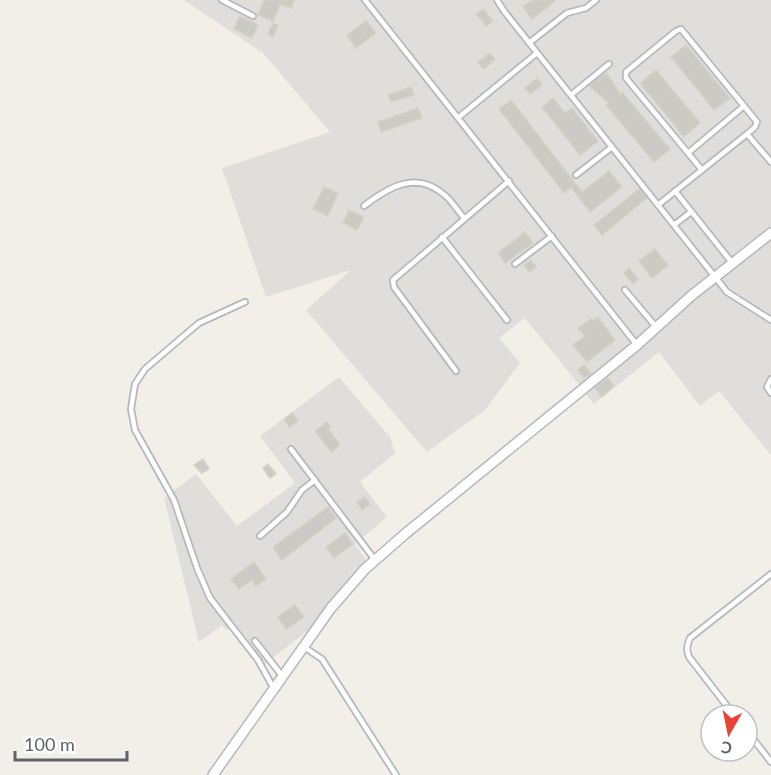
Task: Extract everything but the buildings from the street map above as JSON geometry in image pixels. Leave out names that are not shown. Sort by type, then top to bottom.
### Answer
[{"type":"street","points":[[213,775],[331,608],[375,560],[637,345],[691,296],[771,233]]},
{"type":"lane","points":[[222,0],[254,16]]},
{"type":"lane","points":[[365,0],[637,345]]},
{"type":"lane","points":[[497,0],[537,54],[716,278],[734,297],[771,320]]},
{"type":"lane","points":[[529,43],[567,14],[586,8],[596,0]]},
{"type":"lane","points":[[658,205],[675,191],[702,170],[747,134],[757,122],[681,29],[626,72],[626,78],[702,170]]},
{"type":"lane","points":[[459,117],[537,54]]},
{"type":"lane","points":[[571,95],[609,64]]},
{"type":"lane","points":[[688,153],[744,106]]},
{"type":"lane","points":[[747,134],[771,162]]},
{"type":"lane","points":[[576,175],[612,147]]},
{"type":"lane","points":[[456,370],[393,284],[395,277],[509,181]]},
{"type":"lane","points":[[364,206],[391,187],[416,183],[442,192],[464,218]]},
{"type":"lane","points":[[675,191],[733,264]]},
{"type":"lane","points":[[674,225],[691,212]]},
{"type":"lane","points":[[515,264],[552,236]]},
{"type":"lane","points":[[442,237],[507,320]]},
{"type":"lane","points":[[625,290],[656,327]]},
{"type":"lane","points":[[245,302],[199,323],[145,369],[135,384],[131,409],[135,430],[174,500],[197,568],[210,598],[258,660],[274,689]]},
{"type":"lane","points":[[771,379],[767,387],[771,393]]},
{"type":"lane","points":[[291,449],[375,560]]},
{"type":"lane","points":[[260,536],[287,512],[302,490],[315,480]]},
{"type":"lane","points":[[725,703],[689,657],[688,643],[690,638],[771,574]]},
{"type":"lane","points":[[255,641],[283,677]]},
{"type":"lane","points":[[304,647],[322,659],[396,775]]},
{"type":"lane","points":[[759,746],[771,762]]},
{"type":"shaded area","points":[[184,0],[771,0],[771,455],[719,391],[700,406],[659,352],[594,404],[586,394],[588,392],[585,387],[580,386],[525,318],[499,338],[520,363],[485,410],[427,452],[306,310],[351,270],[266,297],[222,168],[330,132],[263,53]]},
{"type":"shaded area","points":[[339,377],[390,437],[395,453],[360,482],[387,517],[355,544],[367,561],[348,580],[311,628],[265,664],[235,625],[226,630],[222,625],[199,642],[164,498],[196,474],[237,526],[295,483],[260,436]]}]
